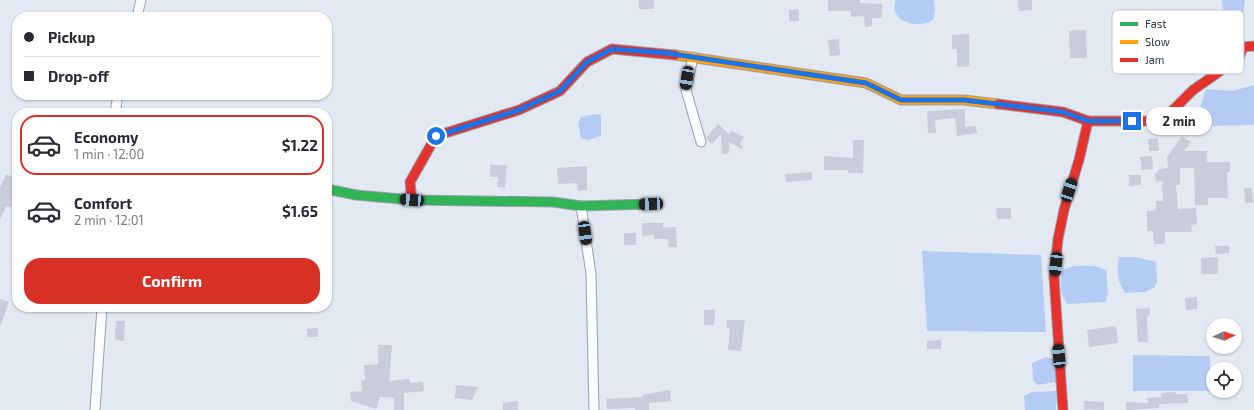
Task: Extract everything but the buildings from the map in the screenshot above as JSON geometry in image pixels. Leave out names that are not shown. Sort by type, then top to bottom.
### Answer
[{"type":"street","points":[[138,12],[141,0]]},
{"type":"street","points":[[1244,47],[1254,46]]},
{"type":"street","points":[[412,200],[410,182],[436,136],[519,110],[560,91],[587,62],[612,49],[666,53],[866,83],[901,100],[964,100],[1063,112],[1088,121],[1162,121],[1193,90],[1216,74]]},
{"type":"street","points":[[693,57],[686,90],[701,142]]},
{"type":"street","points":[[1063,410],[1054,277],[1058,239],[1064,210],[1079,160],[1088,121]]},
{"type":"street","points":[[332,190],[356,195],[412,200],[553,202],[581,206],[651,204]]},
{"type":"street","points":[[581,206],[591,274],[594,410]]},
{"type":"street","points":[[95,410],[102,312]]},
{"type":"water","points":[[896,0],[934,0],[935,10],[933,20],[920,24],[906,22],[896,13],[894,7]]},
{"type":"water","points":[[1222,0],[1245,0],[1244,10],[1223,10]]},
{"type":"water","points":[[1254,85],[1254,125],[1205,126],[1200,108],[1206,89],[1232,91]]},
{"type":"water","points":[[595,114],[601,115],[601,136],[588,140],[581,138],[578,124],[581,117]]},
{"type":"water","points":[[922,251],[1041,255],[1046,332],[927,331]]},
{"type":"water","points":[[1119,257],[1135,257],[1156,262],[1157,281],[1155,287],[1145,292],[1125,293],[1118,276]]},
{"type":"water","points":[[1074,266],[1094,266],[1106,270],[1108,291],[1106,302],[1067,304],[1062,292],[1062,274],[1063,270]]},
{"type":"water","points":[[1133,355],[1210,356],[1210,362],[1206,362],[1206,391],[1133,391]]},
{"type":"water","points":[[1046,357],[1056,360],[1056,382],[1038,385],[1033,380],[1032,363]]},
{"type":"water","points":[[1057,391],[1056,410],[1025,410],[1024,396],[1032,392]]},
{"type":"traffic: fast","points":[[332,190],[356,195],[412,200],[553,202],[581,206],[651,204]]},
{"type":"traffic: slow","points":[[675,55],[866,83],[901,100],[964,100],[998,104]]},
{"type":"traffic: jam","points":[[1244,47],[1254,46]]},
{"type":"traffic: jam","points":[[412,200],[410,182],[436,136],[519,110],[560,91],[587,62],[612,49],[675,55]]},
{"type":"traffic: jam","points":[[998,104],[1063,112],[1088,121],[1162,121],[1193,90],[1216,74]]},
{"type":"traffic: jam","points":[[1063,410],[1054,277],[1058,239],[1064,210],[1079,160],[1088,121]]},
{"type":"route","points":[[436,136],[519,110],[560,91],[587,62],[612,49],[666,53],[866,83],[901,100],[964,100],[1063,112],[1088,121],[1132,121]]}]
